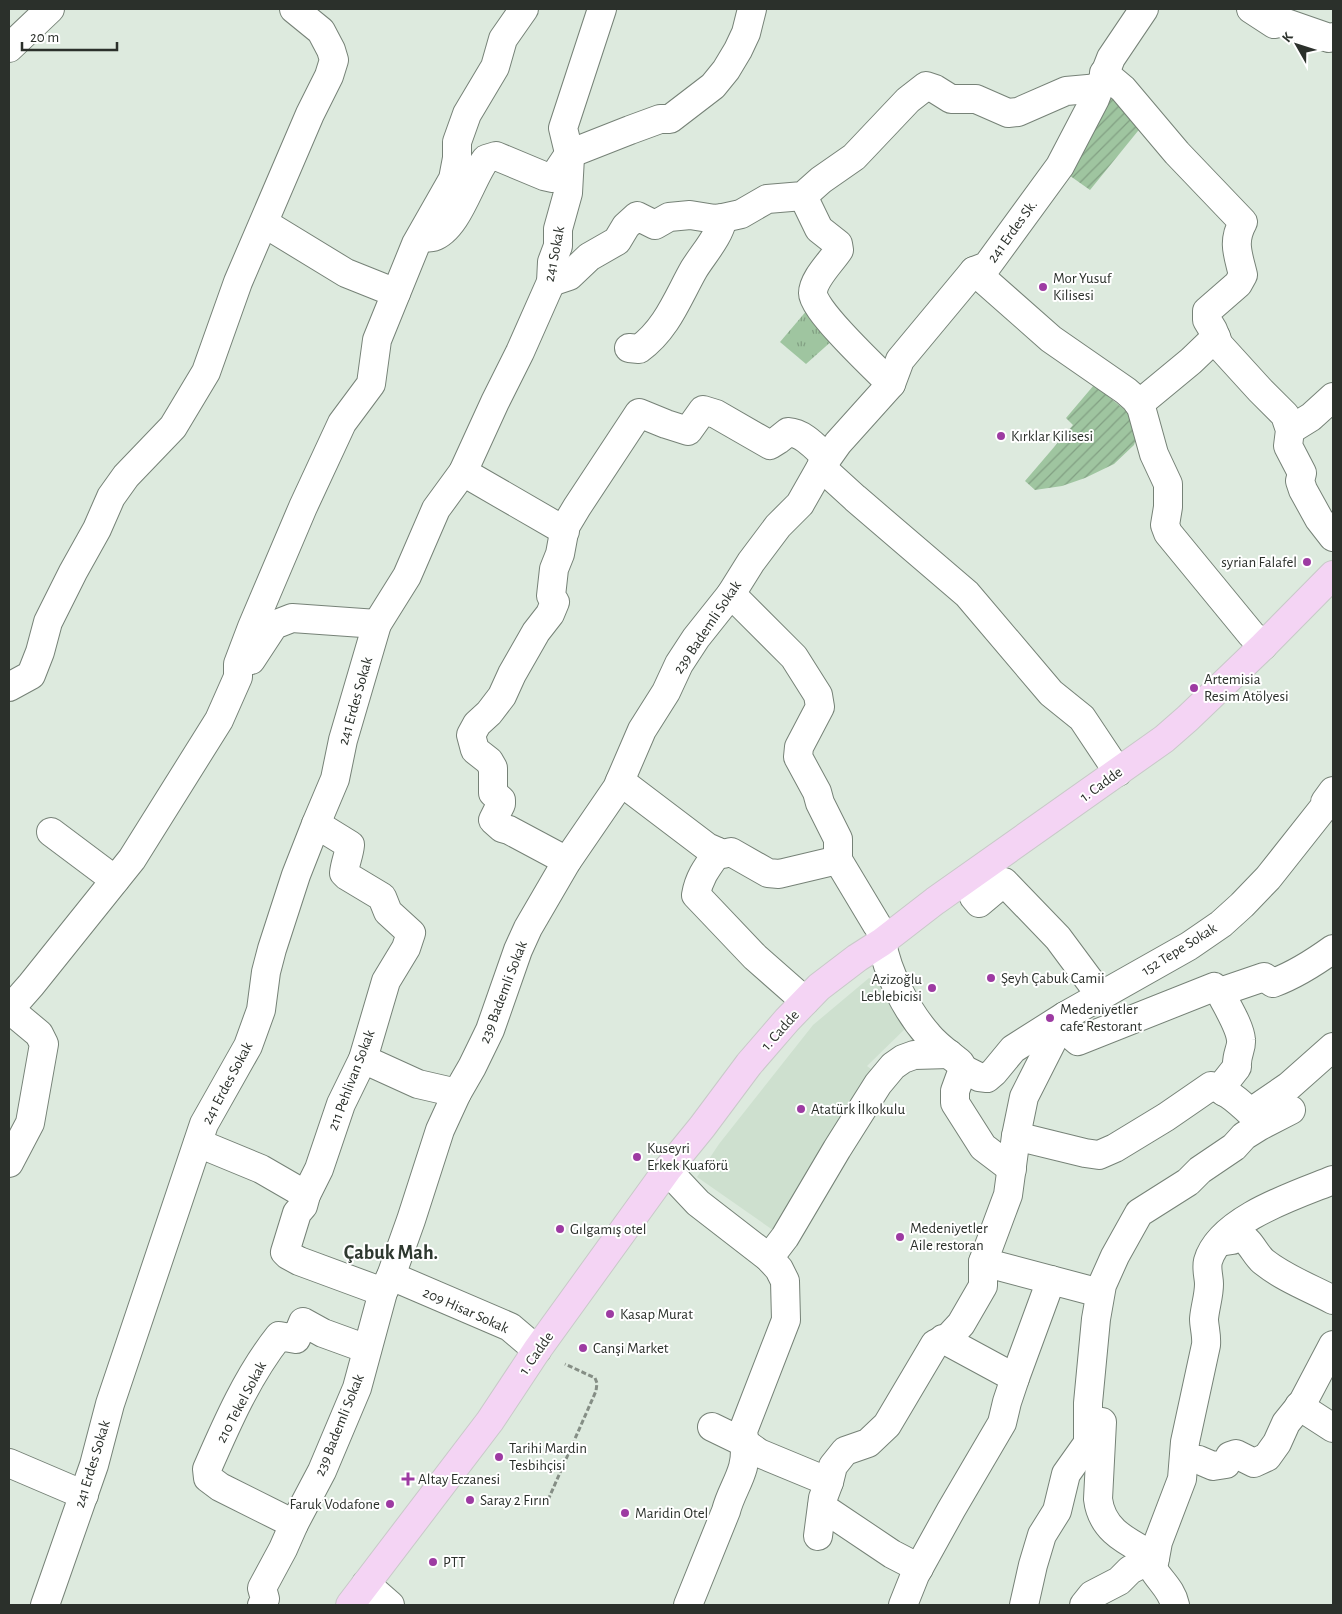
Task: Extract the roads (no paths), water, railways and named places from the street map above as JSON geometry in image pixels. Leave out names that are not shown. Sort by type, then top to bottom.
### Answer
[{"type":"main road","name":"1. Cadde","points":[[350,1605],[490,1421],[537,1350],[667,1170],[749,1064],[787,1020],[819,987],[879,934],[935,901],[1164,739],[1263,646],[1333,574]]},
{"type":"street","points":[[9,48],[50,9]]},
{"type":"street","points":[[9,687],[31,674],[40,652],[48,622],[72,572],[97,529],[111,497],[126,476],[172,427],[206,372],[238,282],[310,114],[329,76],[334,60],[321,31],[294,9]]},
{"type":"street","points":[[238,677],[238,664],[252,627],[303,507],[342,423],[371,384],[377,340],[420,237],[453,179],[457,142],[467,114],[495,67],[503,39],[524,9]]},
{"type":"street","name":"241 Sokak","points":[[436,509],[463,472],[520,352],[550,282],[552,262],[558,246],[558,229],[568,193],[569,154],[564,128],[602,9]]},
{"type":"street","points":[[420,237],[433,237],[444,231],[457,213],[486,158],[496,156],[553,178],[569,154],[660,119],[670,119],[681,112],[713,86],[726,70],[746,34],[752,9]]},
{"type":"street","points":[[1251,9],[1274,24],[1283,22],[1328,38],[1333,37]]},
{"type":"street","name":"241 Erdes Sk.","points":[[850,430],[891,384],[900,360],[974,271],[987,266],[1060,166],[1095,99],[1111,58],[1141,10]]},
{"type":"street","points":[[550,282],[569,276],[590,257],[617,241],[626,226],[637,216],[655,225],[669,217],[690,215],[715,219],[741,214],[767,198],[803,196],[821,180],[854,157],[908,100],[926,86],[951,99],[976,99],[1008,113],[1018,112],[1066,91],[1102,81],[1123,89],[1178,153],[1243,222],[1238,230],[1236,241],[1243,275],[1238,284],[1208,311],[1206,320],[1219,345],[1285,415],[1290,430],[1288,446],[1302,473],[1300,481],[1303,490],[1319,519],[1333,537]]},
{"type":"street","points":[[803,196],[820,229],[838,244],[839,250],[815,286],[813,293],[815,302],[838,330],[891,384]]},
{"type":"street","points":[[629,348],[639,349],[654,336],[666,321],[694,269],[721,226],[722,218]]},
{"type":"street","points":[[264,223],[346,273],[396,293]]},
{"type":"street","points":[[974,271],[1050,339],[1135,399],[1145,418],[1154,454],[1168,484],[1168,507],[1165,526],[1168,533],[1263,646]]},
{"type":"street","points":[[1138,404],[1216,337]]},
{"type":"street","points":[[1290,430],[1311,417],[1333,397]]},
{"type":"street","points":[[566,862],[502,828],[493,820],[501,800],[493,793],[492,768],[489,761],[475,750],[471,735],[477,724],[489,713],[502,696],[536,632],[550,614],[555,602],[551,596],[554,569],[560,554],[565,531],[576,507],[640,412],[666,424],[688,431],[703,410],[716,414],[770,445],[788,432],[795,432],[807,440],[824,463],[855,498],[967,594],[1051,693],[1082,718],[1118,772]]},
{"type":"street","name":"239 Bademli Sokak","points":[[262,1605],[265,1599],[262,1588],[322,1470],[357,1388],[387,1284],[417,1202],[440,1130],[456,1093],[472,1068],[490,1030],[518,950],[528,928],[566,862],[617,788],[642,730],[666,692],[679,664],[696,638],[731,594],[751,562],[800,504],[824,463],[850,430]]},
{"type":"street","points":[[463,472],[565,531]]},
{"type":"street","name":"241 Erdes Sokak","points":[[45,1605],[94,1465],[110,1404],[204,1124],[248,1046],[261,1010],[266,972],[287,901],[335,779],[343,740],[377,624],[407,576],[436,509]]},
{"type":"street","points":[[731,594],[794,657],[818,695],[820,707],[799,747],[798,757],[817,792],[820,803],[838,839],[838,860],[879,934],[888,970],[913,1016],[929,1037],[956,1061]]},
{"type":"street","points":[[9,1163],[30,1123],[44,1044],[39,1034],[9,1010],[132,859],[219,720],[238,677],[274,625],[292,618],[377,624]]},
{"type":"street","points":[[620,781],[707,847],[723,854],[731,852],[768,873],[780,874],[838,860]]},
{"type":"street","name":"152 Tepe Sokak","points":[[956,1061],[979,1077],[987,1078],[1013,1049],[1061,1023],[1100,996],[1189,946],[1221,924],[1242,905],[1274,870],[1325,806],[1325,802],[1333,791]]},
{"type":"street","name":"211 Pehlivan Sokak","points":[[316,824],[350,845],[344,873],[382,897],[388,912],[411,933],[406,948],[386,982],[363,1059],[341,1104],[319,1169],[306,1195],[303,1206],[293,1222],[285,1252],[288,1255],[345,1279],[387,1284]]},
{"type":"street","points":[[51,832],[115,880]]},
{"type":"street","points":[[718,852],[702,873],[696,894],[755,957],[806,1001]]},
{"type":"street","points":[[974,897],[979,903],[1004,882],[1058,938],[1100,996]]},
{"type":"street","points":[[1220,992],[1264,977],[1273,982],[1285,978],[1320,959],[1333,949]]},
{"type":"street","points":[[818,1536],[823,1498],[833,1466],[845,1451],[868,1443],[887,1425],[935,1344],[950,1337],[961,1324],[983,1286],[983,1262],[1008,1195],[1016,1136],[1024,1098],[1061,1023],[1078,1041],[1214,987],[1220,992],[1240,1033],[1242,1042],[1236,1059],[1237,1067],[1226,1081],[1224,1092]]},
{"type":"street","points":[[1024,1605],[1042,1535],[1057,1511],[1066,1474],[1088,1443],[1088,1400],[1100,1293],[1115,1256],[1139,1212],[1188,1182],[1200,1170],[1234,1148],[1256,1118],[1333,1047]]},
{"type":"street","points":[[769,1258],[785,1238],[878,1084],[893,1066],[903,1058],[914,1055],[956,1061]]},
{"type":"street","points":[[363,1059],[418,1084],[456,1093]]},
{"type":"street","points":[[956,1061],[955,1103],[983,1147],[1012,1169]]},
{"type":"street","points":[[1016,1136],[1099,1155],[1157,1122],[1211,1086],[1235,1099],[1256,1118]]},
{"type":"street","points":[[1256,1118],[1291,1110]]},
{"type":"street","points":[[198,1143],[261,1169],[306,1195]]},
{"type":"street","points":[[667,1170],[698,1203],[769,1258],[779,1269],[785,1281],[786,1320],[743,1431],[745,1443],[743,1466],[729,1497],[726,1511],[688,1605]]},
{"type":"street","points":[[1175,1605],[1170,1590],[1153,1569],[1158,1542],[1182,1479],[1190,1419],[1206,1345],[1207,1333],[1204,1321],[1209,1285],[1207,1262],[1219,1242],[1234,1227],[1262,1210],[1333,1180]]},
{"type":"street","points":[[1219,1242],[1232,1240],[1240,1236],[1245,1238],[1262,1261],[1278,1272],[1333,1300]]},
{"type":"street","points":[[983,1262],[1100,1293]]},
{"type":"street","points":[[904,1605],[919,1568],[1002,1423],[1015,1378],[1051,1280]]},
{"type":"street","name":"209 Hisar Sokak","points":[[387,1284],[510,1327],[537,1350]]},
{"type":"street","name":"210 Tekel Sokak","points":[[294,1524],[220,1487],[208,1478],[207,1469],[230,1417],[257,1369],[280,1336],[296,1339],[303,1322],[323,1333],[367,1349]]},
{"type":"street","points":[[943,1339],[1015,1378]]},
{"type":"street","points":[[1184,1459],[1198,1460],[1213,1466],[1226,1464],[1230,1456],[1236,1454],[1254,1463],[1267,1457],[1322,1368],[1333,1345]]},
{"type":"street","points":[[1088,1400],[1096,1402],[1102,1407],[1099,1509],[1110,1529],[1155,1557]]},
{"type":"street","points":[[1299,1406],[1333,1428]]},
{"type":"street","points":[[712,1426],[745,1443],[759,1453],[829,1482]]},
{"type":"street","points":[[9,1463],[84,1495]]},
{"type":"street","points":[[822,1507],[892,1554],[919,1568]]},
{"type":"street","points":[[1084,1605],[1092,1595],[1119,1581],[1130,1570],[1155,1557]]},
{"type":"street","points":[[366,1584],[390,1605]]},
{"type":"place","name":"Mor Yusuf Kilisesi","points":[[1043,287]]},
{"type":"place","name":"Kırklar Kilisesi","points":[[1001,436]]},
{"type":"place","name":"syrian Falafel","points":[[1307,562]]},
{"type":"place","name":"Artemisia Resim Atölyesi","points":[[1194,688]]},
{"type":"place","name":"Şeyh Çabuk Camii","points":[[991,978]]},
{"type":"place","name":"Azizoğlu Leblebicisi","points":[[932,988]]},
{"type":"place","name":"Medeniyetler cafe Restorant","points":[[1050,1018]]},
{"type":"place","name":"Atatürk İlkokulu","points":[[801,1109]]},
{"type":"place","name":"Kuseyri Erkek Kuaförü","points":[[637,1157]]},
{"type":"place","name":"Gılgamış otel","points":[[560,1229]]},
{"type":"place","name":"Medeniyetler Aile restoran","points":[[900,1237]]},
{"type":"place","name":"Kasap Murat","points":[[610,1314]]},
{"type":"place","name":"Canşi Market","points":[[583,1348]]},
{"type":"place","name":"Tarihi Mardin Tesbihçisi","points":[[499,1457]]},
{"type":"place","name":"Altay Eczanesi","points":[[408,1479]]},
{"type":"place","name":"Saray 2 Fırın","points":[[470,1500]]},
{"type":"place","name":"Faruk Vodafone","points":[[390,1504]]},
{"type":"place","name":"Maridin Otel","points":[[625,1513]]},
{"type":"place","name":"PTT","points":[[433,1562]]},
{"type":"district","name":"Çabuk Mah.","points":[[391,1252]]}]
